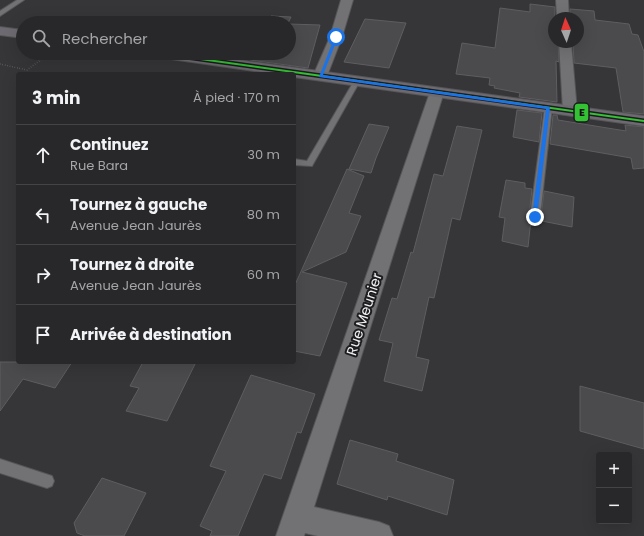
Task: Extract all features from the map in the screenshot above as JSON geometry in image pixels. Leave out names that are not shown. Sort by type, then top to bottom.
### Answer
[{"type":"main road","points":[[0,31],[16,33]]},
{"type":"main road","points":[[207,60],[292,72]]},
{"type":"main road","points":[[296,73],[644,122]]},
{"type":"street","points":[[320,76],[336,37],[347,0]]},
{"type":"street","points":[[562,0],[563,12]]},
{"type":"street","points":[[565,48],[570,111]]},
{"type":"street","name":"Rue Meunier","points":[[294,527],[437,92]]},
{"type":"street","points":[[294,527],[379,536]]},
{"type":"lane","points":[[0,14],[22,0]]},
{"type":"lane","points":[[296,162],[310,164],[357,81]]},
{"type":"lane","points":[[535,217],[548,108]]},
{"type":"lane","points":[[0,466],[47,481]]},
{"type":"path","points":[[0,64],[28,70],[41,60]]},
{"type":"building","points":[[530,4],[555,7],[555,12],[548,12],[548,48],[558,48],[559,62],[556,61],[557,102],[519,97],[520,93],[494,88],[495,86],[489,85],[490,78],[456,74],[462,43],[495,48],[500,8],[530,12]]},
{"type":"building","points":[[570,9],[594,11],[595,20],[629,24],[632,34],[638,35],[644,52],[644,114],[623,112],[616,68],[574,63],[573,48],[584,48],[584,12],[570,12]]},
{"type":"building","points":[[365,19],[406,23],[389,68],[344,62]]},
{"type":"building","points":[[296,24],[320,25],[308,68],[250,60],[296,60]]},
{"type":"building","points":[[517,110],[542,113],[539,142],[513,137]]},
{"type":"building","points":[[553,115],[557,115],[558,120],[626,131],[625,125],[644,127],[644,168],[633,169],[631,158],[550,144]]},
{"type":"building","points":[[369,124],[389,127],[371,173],[349,169]]},
{"type":"building","points":[[457,126],[482,130],[460,220],[452,218],[434,298],[429,297],[416,357],[429,360],[422,391],[384,381],[393,343],[379,340],[392,298],[397,299],[411,252],[413,253],[434,174],[443,176]]},
{"type":"building","points":[[347,169],[364,176],[349,213],[361,216],[346,252],[302,272],[347,283],[320,356],[296,351],[296,283]]},
{"type":"building","points":[[506,180],[525,183],[525,188],[532,189],[528,247],[502,241],[505,218],[499,217]]},
{"type":"building","points":[[544,191],[574,197],[572,227],[537,220],[541,217]]},
{"type":"building","points":[[0,362],[16,362],[16,364],[71,364],[55,388],[23,379],[0,411]]},
{"type":"building","points":[[142,364],[195,364],[167,421],[126,411],[139,388],[130,386]]},
{"type":"building","points":[[251,375],[315,394],[301,433],[297,432],[281,479],[264,474],[238,536],[210,536],[212,531],[200,526],[226,471],[210,466]]},
{"type":"building","points":[[580,386],[644,403],[644,449],[580,431]]},
{"type":"building","points":[[350,440],[398,454],[396,461],[454,480],[447,515],[388,496],[387,500],[337,484]]},
{"type":"building","points":[[102,478],[146,493],[124,536],[85,536],[77,533],[74,523]]},
{"type":"transit line","name":"E","points":[[207,60],[293,72]]},
{"type":"transit line","name":"E","points":[[296,72],[644,121]]},
{"type":"route","points":[[336,37],[320,76],[548,108],[535,217]]}]
